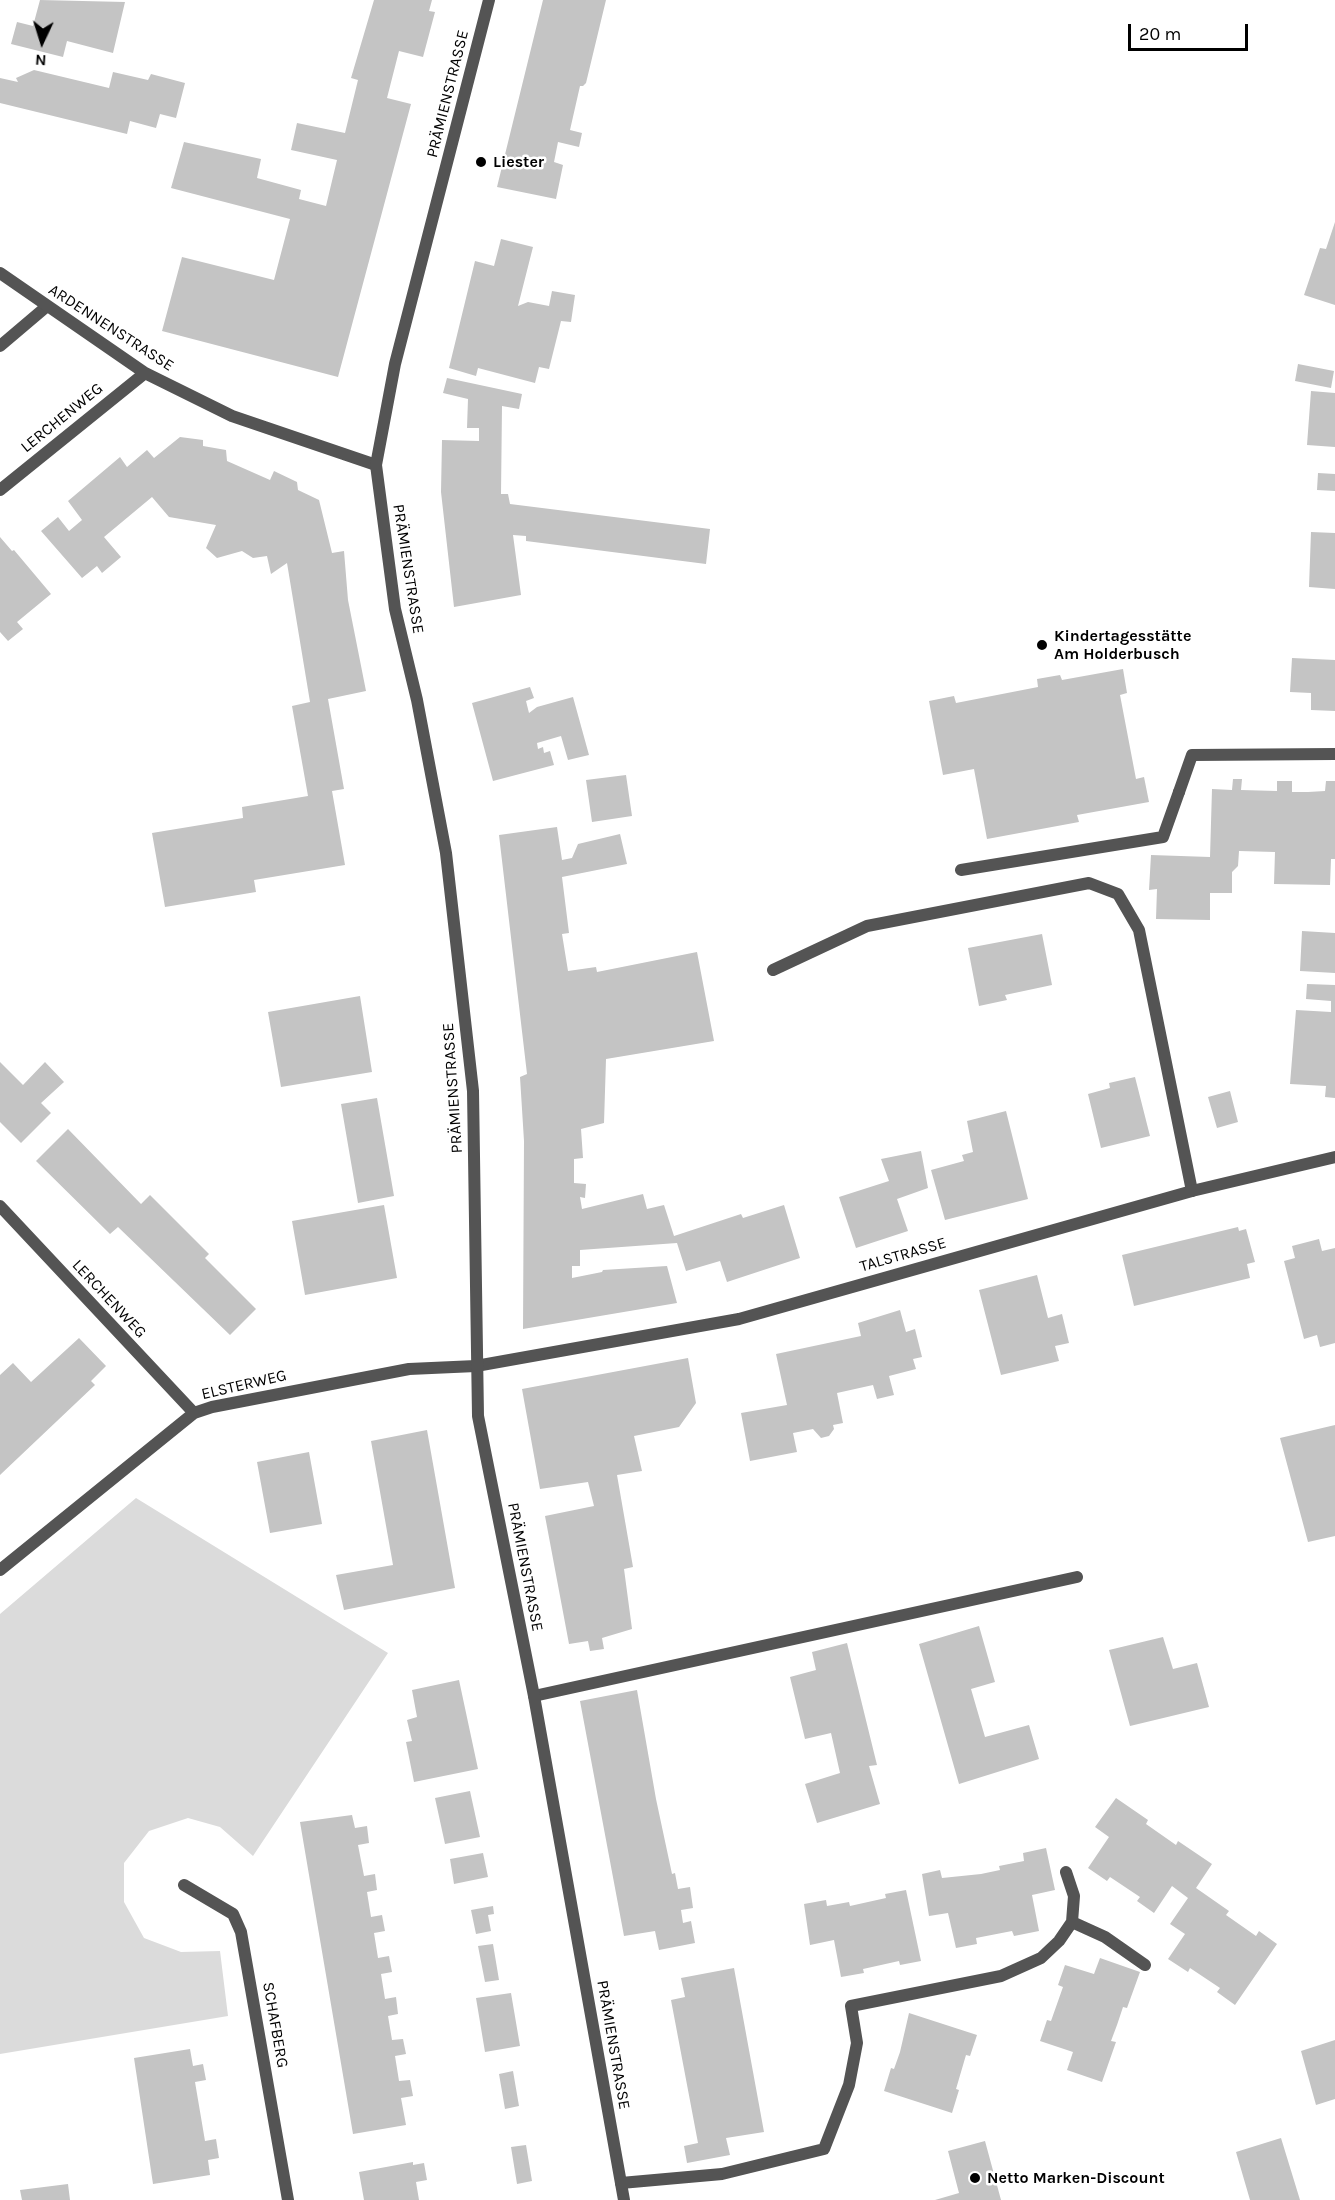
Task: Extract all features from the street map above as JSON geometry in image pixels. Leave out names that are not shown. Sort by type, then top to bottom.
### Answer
[{"type":"street","name":"PRÄMIENSTRASSE","points":[[489,0],[395,364],[376,465],[395,609],[417,700],[446,853],[469,1056],[474,1127],[476,1366],[482,1438],[534,1696],[624,2200]]},
{"type":"street","name":"ARDENNENSTRASSE","points":[[0,273],[46,307],[144,372],[232,416],[376,465]]},
{"type":"street","points":[[0,346],[46,307]]},
{"type":"street","name":"LERCHENWEG","points":[[0,490],[144,372]]},
{"type":"street","points":[[960,870],[1163,837],[1192,754],[1335,754]]},
{"type":"street","points":[[773,970],[867,926],[1089,883],[1118,894],[1139,930],[1192,1191]]},
{"type":"street","name":"TALSTRASSE","points":[[476,1366],[739,1319],[1192,1191],[1335,1157]]},
{"type":"street","name":"LERCHENWEG","points":[[0,1206],[194,1413]]},
{"type":"street","name":"ELSTERWEG","points":[[0,1570],[194,1413],[271,1395],[409,1369],[476,1366]]},
{"type":"street","points":[[534,1696],[1077,1577]]},
{"type":"street","points":[[621,2183],[722,2174],[824,2149],[849,2085],[857,2043],[851,2006],[1001,1976],[1041,1958],[1059,1941],[1072,1922],[1074,1896],[1066,1872]]},
{"type":"street","name":"SCHAFBERG","points":[[184,1885],[232,1914],[242,1932],[288,2200]]},
{"type":"street","points":[[1072,1922],[1105,1937],[1145,1965]]},
{"type":"shaded area","points":[[136,1498],[388,1653],[253,1856],[220,1827],[188,1818],[149,1831],[124,1863],[124,1902],[144,1938],[181,1952],[220,1951],[228,2016],[0,2054],[0,1614]]},
{"type":"building","points":[[40,0],[125,2],[113,53],[67,41],[63,57],[11,44],[17,22],[33,26]]},
{"type":"building","points":[[374,0],[432,0],[429,11],[435,12],[423,57],[399,51],[387,98],[411,104],[338,377],[162,331],[182,257],[274,280],[290,219],[171,188],[184,142],[261,159],[257,178],[301,190],[299,199],[326,206],[337,160],[291,150],[297,123],[345,133],[358,80],[351,78]]},
{"type":"building","points":[[543,0],[606,0],[586,83],[580,86],[570,130],[582,133],[579,147],[558,142],[554,162],[563,165],[556,199],[497,187]]},
{"type":"building","points":[[34,70],[109,88],[113,72],[148,80],[151,74],[185,83],[176,118],[160,114],[156,128],[130,121],[127,134],[0,103],[0,78],[18,82],[16,78]]},
{"type":"building","points":[[1335,222],[1335,305],[1304,295],[1320,248],[1326,249]]},
{"type":"building","points":[[501,239],[533,247],[518,306],[528,302],[549,306],[552,291],[575,295],[571,322],[561,321],[549,369],[539,367],[535,383],[478,368],[476,376],[449,368],[475,261],[494,266]]},
{"type":"building","points":[[1298,364],[1334,371],[1331,388],[1295,381]]},
{"type":"building","points":[[447,378],[522,394],[519,409],[502,406],[501,494],[508,494],[510,504],[710,529],[706,564],[526,541],[526,536],[513,535],[521,595],[454,607],[441,492],[442,440],[479,441],[479,428],[467,428],[468,399],[443,393]]},
{"type":"building","points":[[1311,391],[1335,393],[1335,447],[1307,445]]},
{"type":"building","points":[[180,437],[203,440],[203,446],[226,450],[227,461],[270,480],[274,471],[297,482],[298,490],[319,500],[332,553],[344,551],[348,600],[366,691],[328,699],[344,789],[332,791],[345,865],[254,880],[256,892],[165,907],[152,833],[243,818],[242,807],[308,796],[292,706],[310,702],[287,563],[271,574],[267,556],[253,558],[242,551],[217,558],[206,548],[216,525],[169,517],[152,497],[104,537],[121,557],[102,573],[97,566],[82,578],[41,531],[58,517],[69,531],[82,520],[68,501],[120,457],[127,467],[147,450],[154,458]]},
{"type":"building","points":[[1318,473],[1335,474],[1335,491],[1317,490]]},
{"type":"building","points":[[1311,532],[1335,533],[1335,589],[1309,587]]},
{"type":"building","points":[[0,537],[51,594],[17,622],[23,629],[8,641],[0,632]]},
{"type":"building","points":[[1292,658],[1335,660],[1335,711],[1311,710],[1311,693],[1290,692]]},
{"type":"building","points":[[1123,669],[1127,693],[1120,695],[1136,779],[1144,777],[1149,802],[1077,815],[1079,822],[987,839],[974,769],[943,775],[929,701],[954,696],[956,703],[1038,687],[1037,679],[1060,675],[1062,680]]},
{"type":"building","points":[[530,687],[534,698],[526,701],[529,713],[537,707],[573,697],[589,755],[568,760],[561,736],[537,743],[538,749],[543,747],[544,753],[550,751],[554,765],[493,781],[472,703]]},
{"type":"building","points":[[626,775],[632,816],[592,822],[586,780]]},
{"type":"building","points":[[1233,779],[1242,779],[1241,790],[1277,791],[1277,781],[1292,781],[1292,792],[1325,791],[1326,781],[1335,781],[1335,859],[1331,859],[1330,885],[1274,884],[1275,852],[1239,851],[1238,866],[1232,872],[1232,893],[1210,893],[1210,920],[1156,919],[1157,889],[1149,890],[1151,855],[1210,857],[1212,789],[1232,790]]},
{"type":"building","points":[[557,827],[562,860],[572,858],[578,844],[620,834],[627,864],[562,877],[569,933],[562,934],[568,971],[596,967],[597,972],[697,952],[714,1041],[606,1059],[604,1123],[581,1129],[583,1158],[574,1159],[574,1183],[586,1184],[585,1198],[580,1197],[582,1209],[643,1194],[647,1209],[664,1205],[674,1236],[741,1214],[743,1218],[784,1205],[800,1258],[727,1282],[720,1261],[686,1271],[677,1243],[580,1250],[580,1266],[572,1266],[572,1278],[603,1270],[667,1266],[677,1303],[523,1329],[524,1141],[520,1077],[527,1074],[499,835]]},
{"type":"building","points":[[1302,931],[1335,933],[1335,973],[1300,971]]},
{"type":"building","points":[[1042,934],[1052,985],[1005,995],[1007,1000],[979,1006],[968,948]]},
{"type":"building","points":[[1307,984],[1335,985],[1335,1098],[1325,1097],[1326,1086],[1290,1084],[1296,1010],[1331,1012],[1331,1001],[1306,999]]},
{"type":"building","points":[[360,996],[372,1072],[281,1087],[268,1012]]},
{"type":"building","points":[[0,1062],[23,1085],[45,1062],[64,1082],[41,1103],[51,1113],[21,1143],[0,1122]]},
{"type":"building","points":[[1135,1077],[1150,1136],[1101,1148],[1088,1094],[1110,1088],[1109,1083]]},
{"type":"building","points":[[1230,1091],[1238,1122],[1217,1128],[1208,1097]]},
{"type":"building","points":[[377,1098],[394,1196],[358,1203],[341,1104]]},
{"type":"building","points":[[1006,1111],[1028,1199],[945,1220],[931,1170],[964,1161],[962,1155],[973,1152],[967,1121]]},
{"type":"building","points":[[68,1129],[141,1204],[150,1195],[209,1254],[205,1258],[256,1309],[230,1335],[118,1227],[110,1234],[36,1161]]},
{"type":"building","points":[[921,1151],[928,1188],[897,1199],[908,1231],[856,1248],[839,1197],[889,1181],[881,1159]]},
{"type":"building","points":[[384,1205],[397,1278],[305,1295],[292,1221]]},
{"type":"building","points":[[1238,1227],[1239,1231],[1246,1229],[1255,1262],[1247,1264],[1250,1278],[1134,1306],[1122,1255]]},
{"type":"building","points":[[1319,1239],[1322,1251],[1335,1248],[1335,1343],[1320,1347],[1317,1335],[1304,1339],[1284,1261],[1295,1258],[1292,1246]]},
{"type":"building","points":[[1037,1275],[1048,1318],[1062,1314],[1069,1343],[1055,1346],[1059,1361],[1001,1375],[979,1290]]},
{"type":"building","points":[[900,1310],[906,1332],[915,1329],[922,1357],[913,1359],[916,1369],[889,1376],[894,1395],[877,1399],[873,1385],[837,1393],[843,1423],[833,1425],[834,1429],[829,1436],[821,1438],[813,1429],[793,1433],[797,1452],[750,1461],[741,1413],[787,1405],[776,1354],[861,1336],[858,1323]]},
{"type":"building","points":[[79,1338],[106,1366],[91,1381],[95,1385],[0,1475],[0,1375],[13,1363],[31,1382]]},
{"type":"building","points":[[688,1358],[696,1403],[679,1427],[634,1436],[642,1471],[617,1475],[633,1567],[624,1569],[632,1629],[602,1638],[604,1649],[590,1651],[588,1641],[569,1644],[545,1516],[594,1506],[588,1482],[540,1489],[522,1389]]},
{"type":"building","points":[[1335,1425],[1335,1536],[1308,1542],[1280,1438]]},
{"type":"building","points":[[427,1430],[455,1588],[344,1610],[336,1575],[393,1565],[371,1441]]},
{"type":"building","points":[[309,1452],[322,1524],[270,1533],[257,1462]]},
{"type":"building","points":[[979,1626],[995,1682],[971,1689],[985,1737],[1029,1725],[1039,1759],[959,1784],[919,1644]]},
{"type":"building","points":[[1163,1637],[1173,1669],[1197,1663],[1209,1707],[1130,1726],[1109,1650]]},
{"type":"building","points":[[847,1643],[877,1765],[869,1766],[880,1804],[817,1823],[805,1784],[840,1773],[831,1733],[805,1739],[790,1677],[816,1670],[812,1652]]},
{"type":"building","points":[[459,1680],[478,1769],[414,1782],[406,1742],[412,1741],[407,1720],[417,1717],[412,1690]]},
{"type":"building","points":[[637,1690],[672,1874],[675,1873],[678,1889],[690,1887],[693,1908],[681,1910],[683,1923],[691,1921],[695,1943],[659,1950],[655,1931],[624,1936],[580,1701]]},
{"type":"building","points":[[470,1791],[480,1837],[445,1844],[435,1798]]},
{"type":"building","points":[[1116,1798],[1148,1820],[1146,1824],[1176,1845],[1178,1841],[1212,1864],[1196,1888],[1229,1911],[1226,1915],[1256,1936],[1259,1931],[1277,1944],[1235,2005],[1217,1992],[1220,1988],[1190,1968],[1188,1972],[1168,1959],[1185,1934],[1170,1924],[1188,1898],[1172,1886],[1154,1913],[1137,1901],[1140,1897],[1110,1877],[1107,1881],[1088,1868],[1109,1837],[1095,1827]]},
{"type":"building","points":[[352,1815],[355,1828],[367,1826],[369,1843],[358,1845],[364,1876],[375,1874],[377,1890],[367,1892],[371,1917],[382,1915],[385,1931],[374,1933],[378,1958],[389,1956],[392,1972],[381,1974],[385,1999],[396,1997],[398,2014],[388,2016],[392,2040],[403,2039],[406,2054],[395,2056],[399,2081],[410,2080],[413,2096],[401,2098],[406,2125],[353,2134],[300,1822]]},
{"type":"building","points":[[1046,1848],[1055,1890],[1032,1895],[1039,1931],[1014,1936],[1012,1931],[976,1938],[977,1944],[956,1948],[948,1913],[929,1916],[922,1874],[940,1870],[942,1878],[981,1874],[1000,1870],[999,1866],[1024,1861],[1023,1853]]},
{"type":"building","points":[[483,1853],[488,1877],[454,1884],[450,1859]]},
{"type":"building","points":[[906,1890],[921,1961],[900,1965],[899,1961],[863,1969],[864,1973],[841,1977],[834,1940],[810,1945],[804,1904],[826,1900],[827,1906],[849,1902],[850,1906],[886,1898],[885,1894]]},
{"type":"building","points":[[493,1906],[494,1914],[488,1915],[491,1931],[476,1934],[471,1910]]},
{"type":"building","points":[[493,1944],[499,1980],[485,1982],[478,1946]]},
{"type":"building","points":[[1100,1958],[1140,1972],[1127,2008],[1123,2007],[1111,2041],[1116,2042],[1102,2082],[1067,2070],[1073,2052],[1040,2041],[1047,2020],[1051,2021],[1063,1987],[1058,1985],[1065,1965],[1094,1974]]},
{"type":"building","points":[[734,1968],[764,2132],[726,2138],[730,2155],[687,2163],[684,2146],[698,2143],[671,2000],[685,1997],[681,1978]]},
{"type":"building","points":[[511,1993],[520,2046],[485,2052],[476,1998]]},
{"type":"building","points":[[909,2013],[977,2035],[970,2056],[966,2055],[952,2113],[884,2091],[891,2068],[894,2069],[900,2052]]},
{"type":"building","points":[[1335,2040],[1335,2099],[1316,2105],[1301,2051]]},
{"type":"building","points":[[190,2049],[193,2066],[203,2064],[206,2080],[195,2082],[205,2141],[216,2139],[219,2158],[208,2160],[210,2175],[153,2184],[134,2058]]},
{"type":"building","points":[[513,2071],[519,2106],[505,2109],[499,2074]]},
{"type":"building","points":[[1281,2138],[1300,2200],[1250,2200],[1236,2152]]},
{"type":"building","name":"Netto Marken-Discount","points":[[985,2141],[1001,2200],[935,2200],[959,2193],[948,2151]]},
{"type":"building","points":[[526,2145],[532,2181],[517,2184],[511,2147]]},
{"type":"building","points":[[413,2162],[413,2165],[424,2163],[427,2180],[416,2182],[419,2200],[364,2200],[359,2172]]},
{"type":"building","points":[[68,2184],[70,2200],[22,2200],[20,2190]]},
{"type":"place","name":"Liester","points":[[481,162]]},
{"type":"place","name":"Kindertagesstätte Am Holderbusch","points":[[1042,645]]},
{"type":"place","name":"Netto Marken-Discount","points":[[975,2178]]}]
